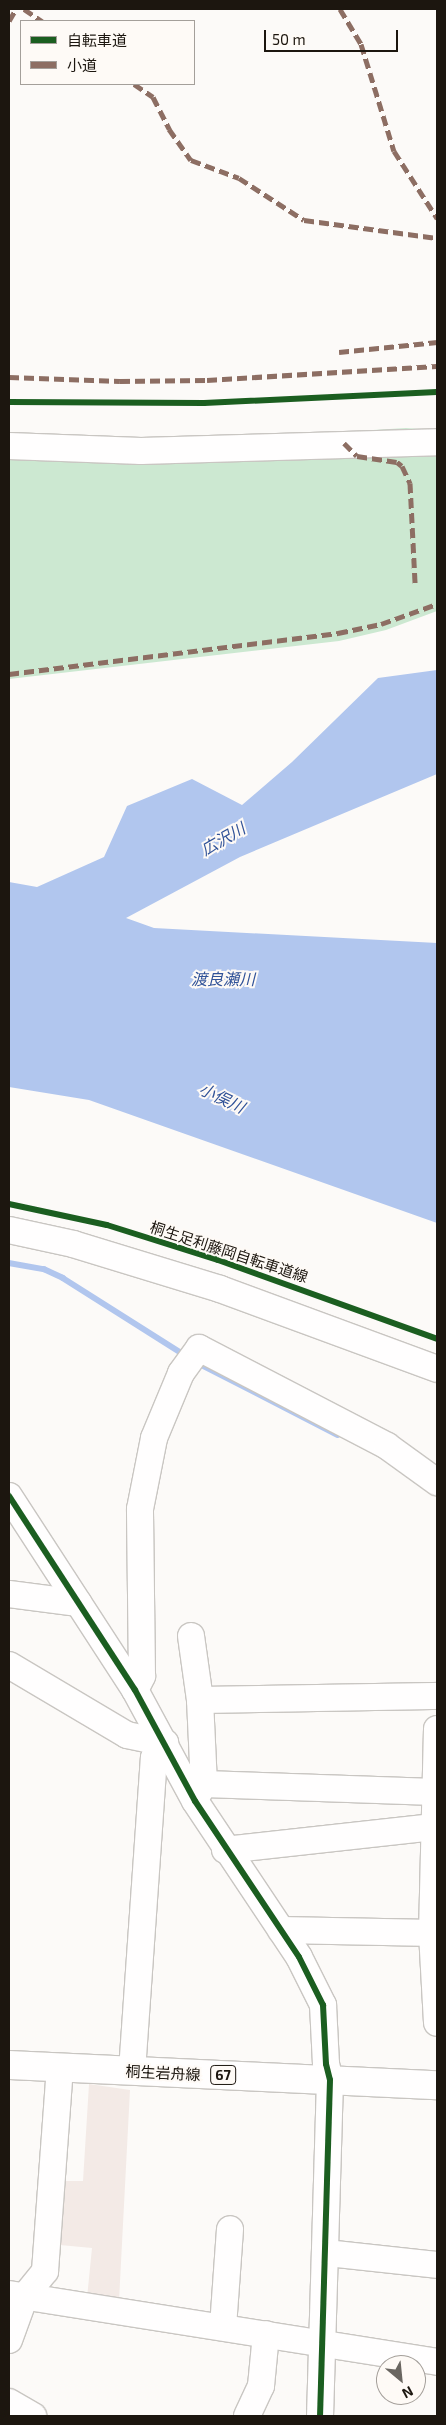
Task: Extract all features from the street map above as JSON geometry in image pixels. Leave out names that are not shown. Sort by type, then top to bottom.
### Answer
[{"type":"main road","name":"桐生岩舟線","points":[[9,2065],[437,2085]]},
{"type":"street","points":[[9,446],[141,451],[437,442]]},
{"type":"street","points":[[9,1230],[73,1244],[220,1289],[437,1369]]},
{"type":"street","points":[[135,1690],[142,1676],[140,1509],[154,1438],[181,1373],[199,1348],[387,1446],[437,1482]]},
{"type":"street","points":[[9,1496],[135,1690],[165,1743],[199,1792],[225,1850],[281,1930],[316,1985],[324,2005],[326,2064],[330,2080],[327,2253],[320,2416]]},
{"type":"street","points":[[9,1594],[78,1603]]},
{"type":"street","points":[[191,1636],[200,1700],[199,1792]]},
{"type":"street","points":[[9,1666],[127,1735],[165,1743]]},
{"type":"street","points":[[200,1700],[437,1696]]},
{"type":"street","points":[[437,1730],[435,1792],[437,2023]]},
{"type":"street","points":[[132,2071],[154,1758],[165,1743]]},
{"type":"street","points":[[199,1792],[435,1792]]},
{"type":"street","points":[[225,1850],[435,1841]]},
{"type":"street","points":[[281,1930],[435,1933]]},
{"type":"street","points":[[9,2340],[17,2295],[45,2271],[60,2068]]},
{"type":"street","points":[[224,2327],[230,2230]]},
{"type":"street","points":[[327,2253],[437,2265]]},
{"type":"street","points":[[17,2295],[323,2342],[437,2362]]},
{"type":"street","points":[[247,2416],[260,2386],[266,2334]]},
{"type":"street","points":[[9,2402],[33,2416]]},
{"type":"shaded area","points":[[89,2084],[130,2090],[119,2301],[87,2298],[92,2248],[60,2245],[63,2181],[83,2181]]},
{"type":"green space","points":[[406,428],[437,430],[437,611],[386,630],[339,641],[9,679],[9,437],[208,440]]},
{"type":"water","points":[[437,670],[437,774],[240,857],[126,918],[154,928],[437,943],[437,1223],[89,1100],[9,1087],[9,882],[37,887],[104,857],[127,806],[192,779],[242,805],[292,762],[378,678]]},
{"type":"waterway","points":[[9,1263],[44,1269],[63,1278],[185,1355]]},
{"type":"waterway","points":[[198,1363],[338,1435]]},
{"type":"marked path","points":[[9,21],[16,9]]},
{"type":"marked path","points":[[24,9],[40,20]]},
{"type":"marked path","points":[[340,9],[361,44],[394,151],[437,218]]},
{"type":"marked path","points":[[135,85],[153,97],[169,129],[191,160],[239,178],[304,220],[437,238]]},
{"type":"marked path","points":[[339,352],[437,342]]},
{"type":"marked path","points":[[9,377],[120,381],[207,380],[437,366]]},
{"type":"marked path","points":[[344,443],[357,456],[397,462],[402,466],[410,483],[415,583]]},
{"type":"marked path","points":[[9,674],[338,633],[381,624],[437,604]]},
{"type":"cycle path","points":[[9,402],[204,403],[437,392]]},
{"type":"cycle path","name":"桐生足利藤岡自転車道線","points":[[9,1204],[107,1225],[218,1260],[437,1339]]},
{"type":"cycle path","points":[[9,1496],[135,1690],[195,1801],[299,1957],[323,2005],[326,2064],[330,2080],[320,2416]]},
{"type":"water label","name":"広沢川","points":[[223,839]]},
{"type":"water label","name":"渡良瀬川","points":[[223,979]]},
{"type":"water label","name":"小俣川","points":[[222,1098]]}]
